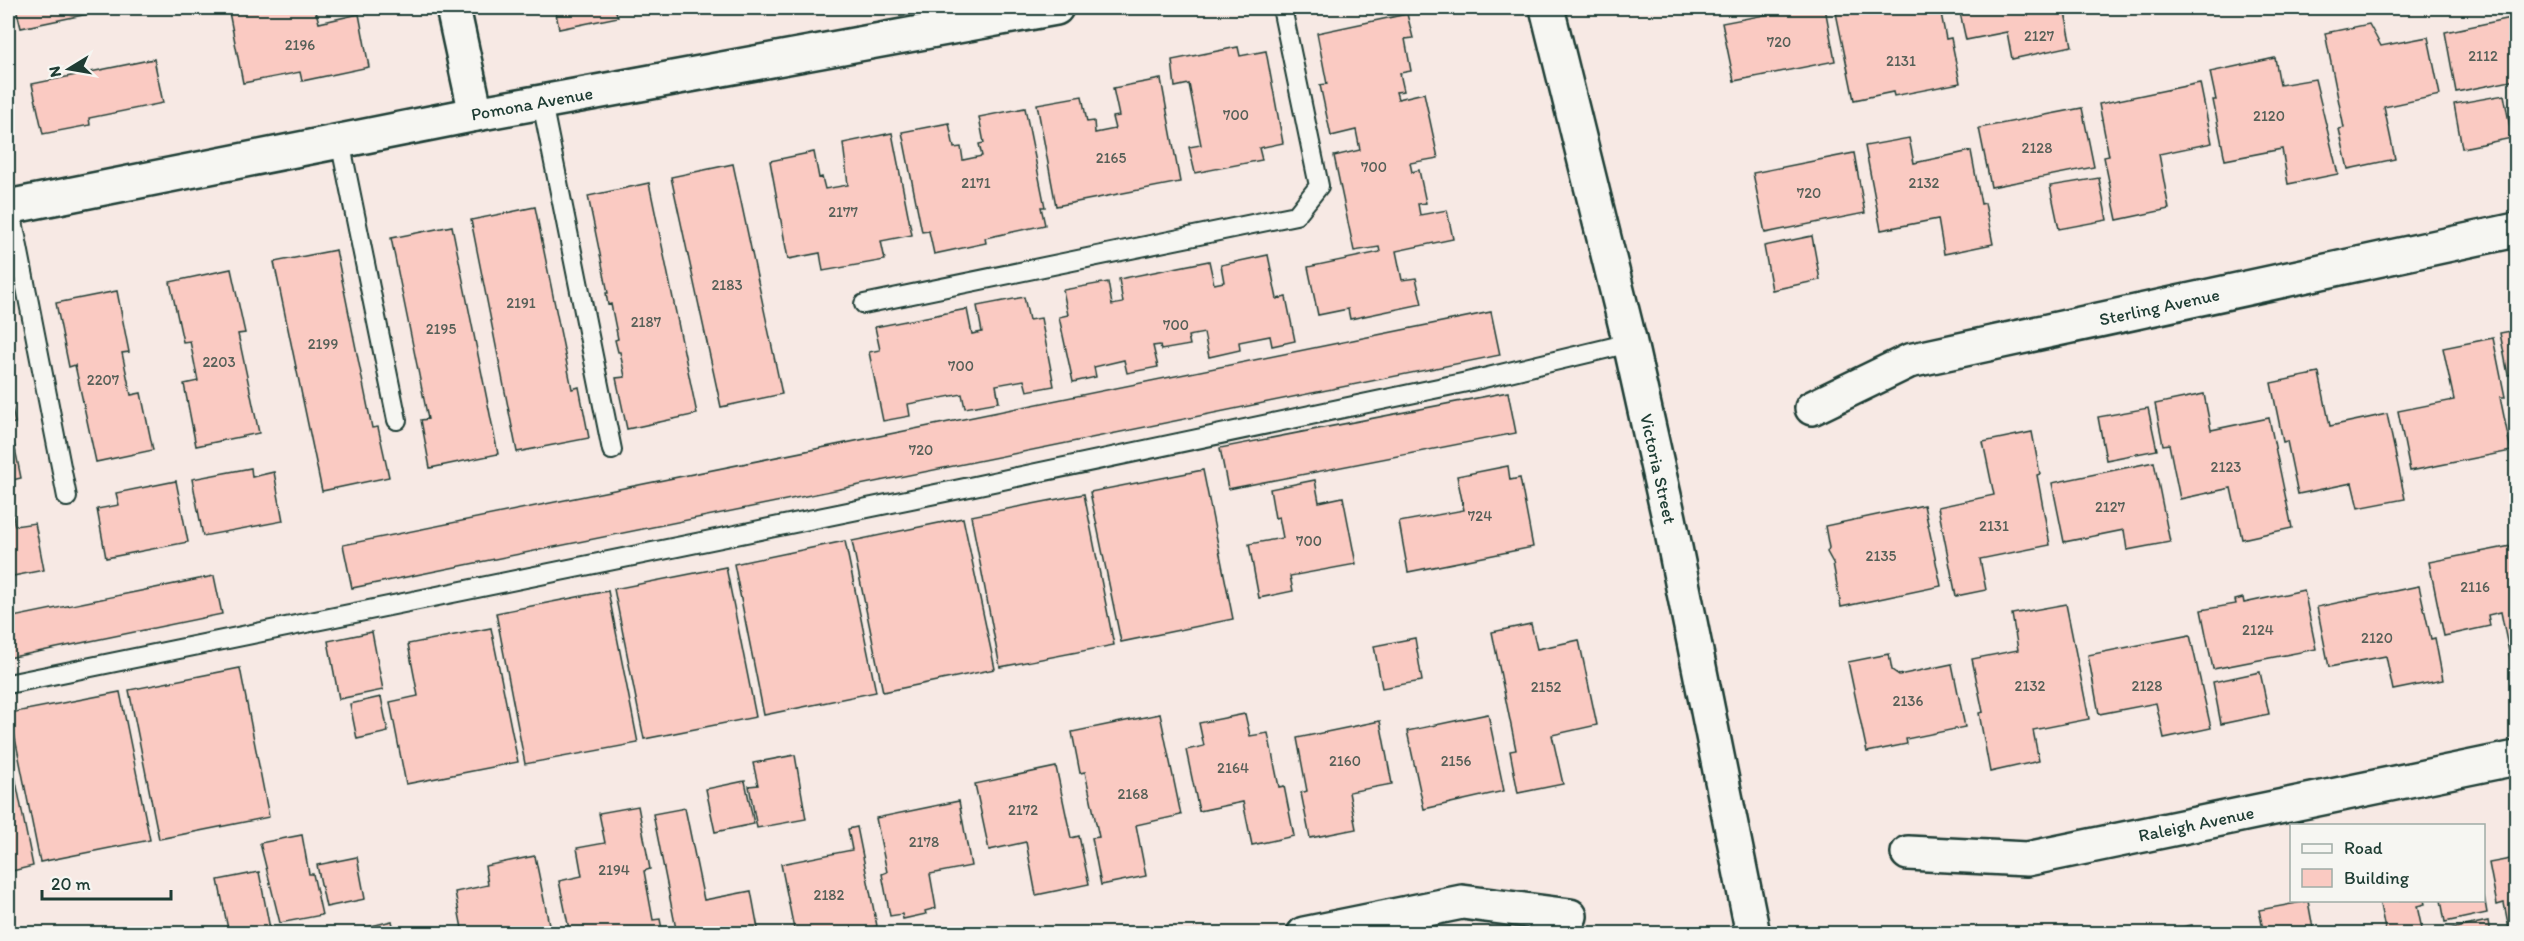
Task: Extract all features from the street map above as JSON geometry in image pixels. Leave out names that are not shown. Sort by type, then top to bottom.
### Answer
[{"type":"street","points":[[453,8],[476,114]]},
{"type":"street","name":"Pomona Avenue","points":[[9,207],[476,114],[1007,13],[1056,8]]},
{"type":"street","name":"Victoria Street","points":[[1547,8],[1630,344],[1669,518],[1753,933]]},
{"type":"street","name":"Sterling Avenue","points":[[1812,408],[1909,361],[2517,230]]},
{"type":"street","name":"Raleigh Avenue","points":[[1908,853],[2027,859],[2517,758]]},
{"type":"street","points":[[1305,933],[1462,902],[1570,916]]},
{"type":"lane","points":[[864,304],[1296,215],[1319,186],[1282,8]]},
{"type":"lane","points":[[542,103],[612,450]]},
{"type":"lane","points":[[340,141],[397,420]]},
{"type":"lane","points":[[9,207],[67,497]]},
{"type":"lane","points":[[8,684],[972,487],[1467,382],[1630,344]]},
{"type":"building","points":[[16,8],[106,8],[107,10],[21,28]]},
{"type":"building","points":[[252,8],[315,8],[319,23],[359,14],[369,67],[302,81],[300,72],[243,83],[229,12]]},
{"type":"building","points":[[555,8],[620,8],[615,9],[618,17],[559,29]]},
{"type":"building","points":[[1801,8],[1825,8],[1835,61],[1734,81],[1722,23]]},
{"type":"building","points":[[1835,8],[1940,8],[1946,39],[1951,38],[1960,83],[1894,96],[1893,92],[1854,100]]},
{"type":"building","points":[[1959,8],[2064,8],[2072,46],[2012,59],[2007,32],[1966,40]]},
{"type":"building","points":[[1407,14],[1413,38],[1405,39],[1411,71],[1400,73],[1404,91],[1396,92],[1398,99],[1424,93],[1438,158],[1410,163],[1412,172],[1419,170],[1426,203],[1418,204],[1420,215],[1447,210],[1453,239],[1396,251],[1402,280],[1416,278],[1422,304],[1350,319],[1348,309],[1318,315],[1308,267],[1380,252],[1379,247],[1354,251],[1334,156],[1360,150],[1356,130],[1331,136],[1320,85],[1327,84],[1317,33]]},
{"type":"building","points":[[2516,17],[2516,80],[2456,92],[2445,32]]},
{"type":"building","points":[[2369,24],[2381,46],[2428,37],[2440,95],[2384,107],[2395,159],[2348,169],[2339,129],[2344,128],[2325,33]]},
{"type":"building","points":[[1238,47],[1240,56],[1266,51],[1283,143],[1259,148],[1262,160],[1195,173],[1189,147],[1201,145],[1189,84],[1175,87],[1172,60]]},
{"type":"building","points":[[2275,58],[2280,85],[2315,79],[2338,174],[2288,184],[2282,149],[2225,160],[2210,72]]},
{"type":"building","points":[[154,59],[163,103],[89,118],[90,125],[43,134],[32,84]]},
{"type":"building","points":[[1161,79],[1180,182],[1056,206],[1037,104],[1082,96],[1087,122],[1094,121],[1095,133],[1115,129],[1112,117],[1119,116],[1113,88]]},
{"type":"building","points":[[2200,83],[2212,143],[2159,154],[2169,209],[2117,220],[2104,157],[2109,156],[2099,104]]},
{"type":"building","points":[[2504,95],[2512,138],[2462,148],[2454,104]]},
{"type":"building","points":[[1025,108],[1045,207],[1041,207],[1045,225],[985,238],[986,243],[934,254],[929,231],[922,232],[902,132],[949,123],[954,148],[961,147],[963,160],[982,156],[979,144],[984,143],[979,117]]},
{"type":"building","points":[[2082,108],[2094,167],[1991,187],[1979,128]]},
{"type":"building","points":[[892,133],[912,235],[881,241],[885,260],[823,271],[820,253],[788,259],[770,161],[814,152],[819,178],[822,177],[825,189],[848,185],[843,143]]},
{"type":"building","points":[[1909,138],[1914,163],[1971,151],[1981,204],[1985,203],[1993,244],[1944,254],[1938,219],[1881,230],[1865,146]]},
{"type":"building","points":[[1854,153],[1865,213],[1765,233],[1753,173]]},
{"type":"building","points":[[733,164],[782,394],[721,407],[671,177]]},
{"type":"building","points":[[2099,178],[2107,220],[2059,229],[2050,186]]},
{"type":"building","points":[[649,183],[697,414],[627,429],[616,378],[625,377],[615,340],[618,339],[611,304],[608,305],[606,293],[608,293],[588,196]]},
{"type":"building","points":[[535,207],[572,389],[579,387],[589,438],[517,452],[471,220]]},
{"type":"building","points":[[452,226],[498,454],[430,468],[421,420],[428,419],[391,238]]},
{"type":"building","points":[[1812,236],[1820,280],[1772,290],[1764,246]]},
{"type":"building","points":[[336,250],[372,428],[378,427],[389,477],[322,491],[274,262]]},
{"type":"building","points":[[1268,255],[1277,299],[1286,297],[1295,341],[1272,346],[1270,336],[1239,342],[1240,350],[1209,357],[1204,333],[1188,336],[1190,345],[1161,350],[1160,345],[1153,346],[1158,367],[1127,373],[1124,360],[1094,367],[1096,377],[1073,382],[1059,317],[1068,315],[1063,290],[1108,282],[1112,305],[1123,303],[1119,279],[1209,261],[1214,284],[1224,282],[1221,265]]},
{"type":"building","points":[[231,269],[245,333],[238,334],[259,433],[196,446],[184,384],[198,381],[190,341],[183,342],[170,282]]},
{"type":"building","points":[[117,291],[129,352],[122,353],[131,395],[141,393],[153,450],[96,462],[75,365],[69,367],[56,303]]},
{"type":"building","points":[[1024,297],[1029,320],[1041,318],[1054,386],[1027,391],[1024,380],[996,385],[999,402],[965,408],[962,394],[908,404],[910,416],[883,421],[869,352],[880,350],[875,327],[967,309],[972,334],[982,332],[977,306]]},
{"type":"building","points":[[1491,312],[1500,355],[352,588],[343,545]]},
{"type":"building","points":[[2516,330],[2516,389],[2513,374],[2508,375],[2500,333]]},
{"type":"building","points":[[2493,338],[2505,397],[2500,397],[2511,451],[2410,471],[2398,411],[2454,400],[2443,348]]},
{"type":"building","points":[[2319,373],[2330,426],[2387,414],[2405,499],[2358,508],[2352,483],[2298,494],[2287,441],[2283,442],[2271,383]]},
{"type":"building","points":[[8,387],[15,423],[10,424],[21,478],[8,481]]},
{"type":"building","points":[[1508,392],[1516,433],[1228,489],[1220,448]]},
{"type":"building","points":[[2204,394],[2211,430],[2269,418],[2292,528],[2242,539],[2231,488],[2180,499],[2169,444],[2163,445],[2155,404]]},
{"type":"building","points":[[2148,408],[2157,450],[2106,460],[2098,417]]},
{"type":"building","points":[[2032,432],[2040,474],[2037,475],[2050,545],[1980,559],[1986,590],[1956,596],[1938,507],[1994,495],[1983,442]]},
{"type":"building","points":[[2154,462],[2170,542],[2127,550],[2124,530],[2064,542],[2052,483]]},
{"type":"building","points":[[1508,466],[1510,480],[1520,478],[1533,547],[1408,572],[1399,522],[1464,510],[1457,476]]},
{"type":"building","points":[[251,468],[252,477],[274,472],[283,521],[203,536],[192,479]]},
{"type":"building","points":[[1203,470],[1233,619],[1121,642],[1090,492]]},
{"type":"building","points":[[1315,480],[1319,502],[1343,497],[1356,564],[1290,576],[1293,591],[1259,598],[1249,544],[1283,538],[1279,517],[1275,518],[1270,489]]},
{"type":"building","points":[[176,481],[188,542],[106,558],[97,509],[119,505],[116,493]]},
{"type":"building","points":[[1084,494],[1114,645],[1000,667],[971,516]]},
{"type":"building","points":[[1924,505],[1941,586],[1841,607],[1833,563],[1827,552],[1829,548],[1825,526]]},
{"type":"building","points":[[13,516],[15,526],[35,523],[44,570],[8,577],[8,517]]},
{"type":"building","points":[[963,518],[995,669],[883,692],[852,541]]},
{"type":"building","points":[[845,541],[876,692],[764,715],[734,564]]},
{"type":"building","points":[[2516,545],[2516,666],[2512,667],[2501,612],[2488,615],[2490,626],[2444,636],[2429,562]]},
{"type":"building","points":[[726,567],[756,717],[644,739],[614,589]]},
{"type":"building","points":[[214,576],[222,614],[8,658],[8,618]]},
{"type":"building","points":[[2419,586],[2431,639],[2435,638],[2443,680],[2393,690],[2386,656],[2329,667],[2317,607]]},
{"type":"building","points":[[2304,590],[2316,649],[2213,669],[2201,610],[2236,604],[2235,600],[2243,598],[2244,603]]},
{"type":"building","points":[[608,591],[638,743],[525,764],[496,613]]},
{"type":"building","points":[[2066,604],[2089,719],[2033,730],[2039,761],[1990,772],[1979,713],[1983,712],[1972,659],[2018,650],[2012,614]]},
{"type":"building","points":[[1531,624],[1537,649],[1579,640],[1597,725],[1552,735],[1563,784],[1518,793],[1510,751],[1516,750],[1492,632]]},
{"type":"building","points":[[491,628],[518,762],[406,784],[390,702],[418,696],[408,644]]},
{"type":"building","points":[[372,632],[383,690],[339,699],[328,641]]},
{"type":"building","points":[[2190,635],[2211,728],[2164,738],[2156,703],[2099,714],[2088,655]]},
{"type":"building","points":[[1415,638],[1422,681],[1382,688],[1374,646]]},
{"type":"building","points":[[1889,654],[1892,670],[1899,675],[1952,664],[1965,727],[1906,739],[1907,744],[1867,752],[1848,662]]},
{"type":"building","points":[[240,668],[269,817],[159,839],[129,690]]},
{"type":"building","points":[[2260,672],[2269,714],[2221,724],[2213,682]]},
{"type":"building","points":[[120,692],[150,840],[40,862],[10,713]]},
{"type":"building","points":[[381,697],[388,732],[357,739],[350,704]]},
{"type":"building","points":[[1160,714],[1181,815],[1136,825],[1146,876],[1101,885],[1092,838],[1099,837],[1085,772],[1080,773],[1072,732]]},
{"type":"building","points":[[1245,714],[1250,736],[1268,733],[1279,787],[1284,786],[1294,836],[1252,845],[1243,802],[1199,811],[1186,750],[1204,746],[1199,723]]},
{"type":"building","points":[[1488,714],[1504,791],[1424,809],[1407,731]]},
{"type":"building","points":[[1380,721],[1392,784],[1349,792],[1356,829],[1310,838],[1301,793],[1307,791],[1297,738]]},
{"type":"building","points":[[8,742],[33,866],[8,872]]},
{"type":"building","points":[[795,755],[806,819],[757,828],[749,786],[758,785],[753,763]]},
{"type":"building","points":[[1056,767],[1071,838],[1079,836],[1089,884],[1036,895],[1026,842],[989,850],[975,784]]},
{"type":"building","points":[[745,781],[754,824],[715,832],[706,789]]},
{"type":"building","points":[[959,801],[971,866],[930,874],[936,908],[925,911],[926,914],[903,919],[902,914],[890,916],[882,874],[887,872],[876,818]]},
{"type":"building","points":[[638,806],[650,869],[644,871],[653,920],[660,919],[663,934],[570,934],[559,881],[582,876],[577,848],[605,843],[599,813]]},
{"type":"building","points":[[685,808],[704,900],[751,891],[759,934],[677,934],[653,814]]},
{"type":"building","points":[[857,827],[877,926],[840,934],[795,934],[781,864],[852,850],[848,829]]},
{"type":"building","points":[[302,835],[309,874],[313,874],[322,915],[280,923],[260,843]]},
{"type":"building","points":[[535,856],[551,934],[463,934],[455,892],[488,885],[485,866]]},
{"type":"building","points":[[357,857],[365,899],[326,907],[317,865]]},
{"type":"building","points":[[2516,858],[2516,934],[2510,934],[2504,903],[2497,905],[2489,863]]},
{"type":"building","points":[[259,872],[271,934],[229,934],[218,880]]},
{"type":"building","points":[[2308,902],[2314,934],[2264,934],[2259,910]]},
{"type":"building","points":[[2379,902],[2424,902],[2425,904],[2417,906],[2423,934],[2386,934]]},
{"type":"building","points":[[2441,902],[2485,902],[2487,913],[2445,922]]},
{"type":"building","points":[[392,921],[395,934],[364,934],[363,928]]},
{"type":"building","points":[[2488,921],[2490,934],[2427,934]]},
{"type":"building","points":[[2192,925],[2194,934],[2149,934]]}]
